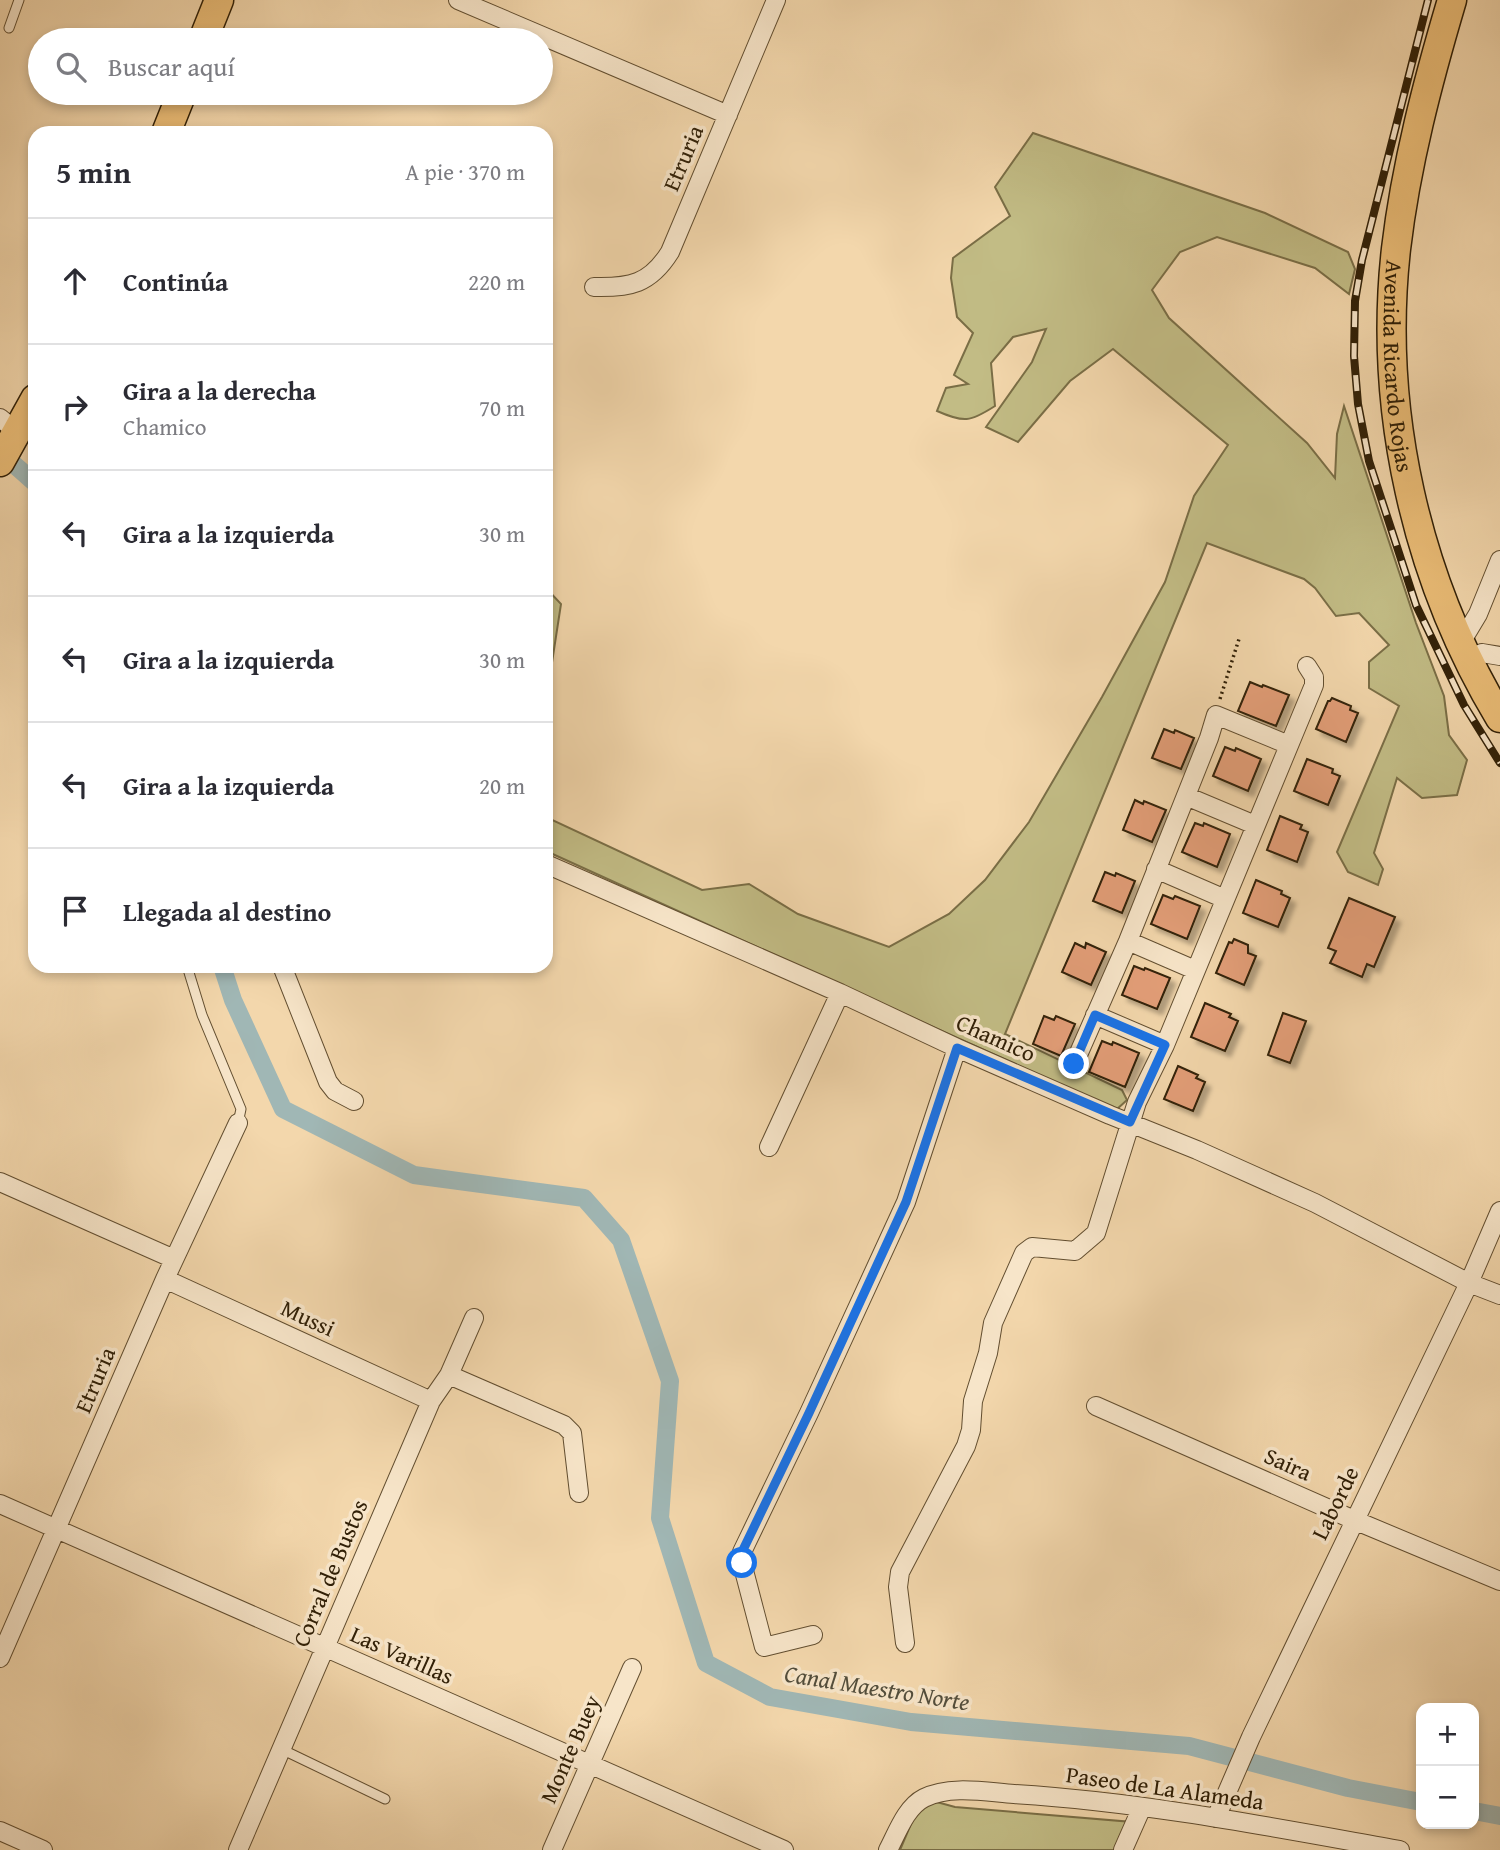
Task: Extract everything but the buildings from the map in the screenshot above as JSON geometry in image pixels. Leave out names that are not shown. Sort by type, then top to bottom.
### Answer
[{"type":"main road","points":[[208,28],[219,0]]},
{"type":"main road","name":"Avenida Ricardo Rojas","points":[[1452,0],[1430,79],[1406,185],[1396,251],[1392,338],[1395,398],[1407,475],[1431,567],[1464,652],[1500,718]]},
{"type":"main road","points":[[169,126],[177,105]]},
{"type":"main road","points":[[0,462],[21,421]]},
{"type":"street","points":[[458,0],[524,28]]},
{"type":"street","name":"Etruria","points":[[594,288],[621,288],[645,280],[660,267],[670,252],[776,0]]},
{"type":"street","points":[[553,40],[728,115]]},
{"type":"street","points":[[1500,560],[1464,652],[1500,656]]},
{"type":"street","points":[[905,1643],[898,1587],[900,1572],[966,1446],[971,1430],[973,1401],[988,1353],[993,1323],[1012,1276],[1024,1253],[1032,1247],[1076,1251],[1096,1233],[1130,1122],[1165,1045],[1314,685],[1314,677],[1307,666]]},
{"type":"street","points":[[1074,1064],[1128,941],[1216,715],[1289,745]]},
{"type":"street","points":[[1186,796],[1255,825]]},
{"type":"street","name":"Chamico","points":[[553,867],[840,993],[957,1048],[1315,1203],[1469,1283],[1500,1295]]},
{"type":"street","points":[[1156,869],[1225,900]]},
{"type":"street","points":[[1128,941],[1195,970]]},
{"type":"street","points":[[285,973],[328,1082],[335,1091],[354,1101]]},
{"type":"street","points":[[769,1147],[840,993]]},
{"type":"street","points":[[1095,1015],[1165,1045]]},
{"type":"street","points":[[813,1635],[764,1647],[742,1563],[742,1552],[906,1202],[957,1048]]},
{"type":"street","name":"Etruria","points":[[0,1658],[174,1258],[238,1123]]},
{"type":"street","points":[[0,1182],[174,1258]]},
{"type":"street","name":"Laborde","points":[[1216,1818],[1251,1737],[1469,1283],[1500,1211]]},
{"type":"street","name":"Mussi","points":[[165,1279],[431,1401]]},
{"type":"street","name":"Corral de Bustos","points":[[238,1850],[431,1401],[449,1375],[474,1318]]},
{"type":"street","points":[[449,1375],[564,1424],[572,1433],[579,1493]]},
{"type":"street","name":"Saira","points":[[1096,1406],[1500,1581]]},
{"type":"street","name":"Las Varillas","points":[[0,1504],[784,1850]]},
{"type":"street","name":"Monte Buey","points":[[552,1850],[632,1668]]},
{"type":"street","name":"Paseo de La Alameda","points":[[888,1850],[910,1809],[922,1798],[941,1792],[966,1791],[1142,1807],[1399,1850]]},
{"type":"street","points":[[1123,1850],[1142,1807]]},
{"type":"street","points":[[0,1831],[43,1850]]},
{"type":"lane","points":[[9,28],[19,0]]},
{"type":"lane","points":[[189,973],[202,1015],[241,1109],[238,1123]]},
{"type":"lane","points":[[281,1749],[385,1798]]},
{"type":"path","points":[[1216,715],[1239,639]]},
{"type":"shaded area","points":[[1033,133],[1265,213],[1348,252],[1355,269],[1349,294],[1315,268],[1217,237],[1180,252],[1152,290],[1169,318],[1307,443],[1335,478],[1337,434],[1344,406],[1416,623],[1444,696],[1449,735],[1467,760],[1457,795],[1422,798],[1397,778],[1374,853],[1383,869],[1378,885],[1348,872],[1337,852],[1399,706],[1369,688],[1369,662],[1389,645],[1359,613],[1336,616],[1315,588],[1304,579],[1207,543],[1005,1034],[1122,1090],[1127,1100],[1116,1110],[553,854],[553,820],[702,890],[749,884],[798,914],[889,947],[949,914],[985,880],[1029,822],[1165,582],[1194,496],[1228,445],[1113,349],[1070,381],[1018,442],[986,427],[1032,362],[1046,329],[1013,337],[991,363],[995,406],[967,419],[954,418],[937,411],[946,388],[968,384],[954,375],[973,333],[957,317],[951,278],[953,258],[1010,216],[995,187]]},
{"type":"shaded area","points":[[553,595],[561,604],[553,656]]},
{"type":"shaded area","points":[[922,1798],[955,1807],[1132,1822],[1119,1850],[900,1850]]},
{"type":"waterway","name":"Canal Maestro Norte","points":[[0,452],[28,477]]},
{"type":"waterway","name":"Canal Maestro Norte","points":[[224,973],[233,1000],[283,1109],[414,1175],[584,1198],[621,1240],[670,1381],[660,1518],[706,1663],[770,1697],[911,1722],[1189,1746],[1348,1788],[1416,1801]]},
{"type":"waterway","name":"Canal Maestro Norte","points":[[1479,1812],[1500,1816]]},
{"type":"railway","points":[[1428,0],[1362,260],[1355,301],[1354,356],[1358,404],[1369,461],[1416,605],[1464,705],[1500,763]]},
{"type":"route","points":[[742,1563],[742,1552],[906,1202],[957,1048],[1130,1122],[1165,1045],[1095,1015],[1074,1064]]}]
